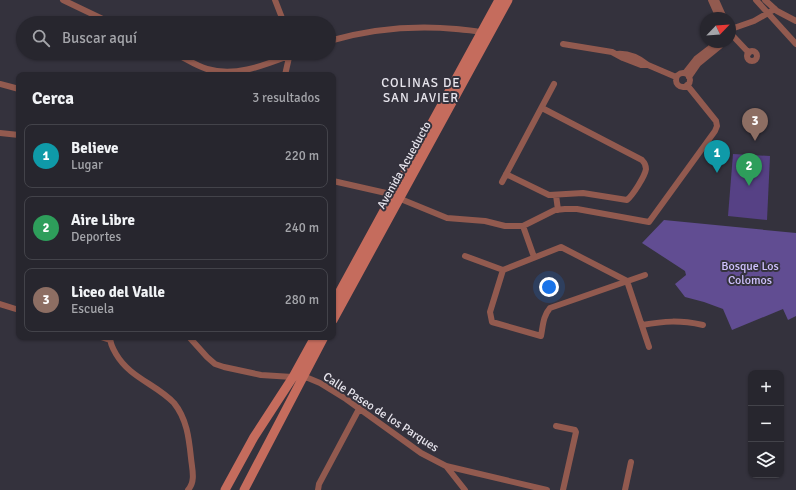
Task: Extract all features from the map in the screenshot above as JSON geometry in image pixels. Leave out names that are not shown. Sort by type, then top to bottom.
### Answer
[{"type":"main road","name":"Avenida Acueducto","points":[[485,34],[499,0]]},
{"type":"main road","name":"Avenida Acueducto","points":[[336,314],[396,197],[485,34],[508,0]]},
{"type":"main road","name":"Avenida Acueducto","points":[[336,299],[396,197]]},
{"type":"main road","points":[[244,490],[271,440],[314,340]]},
{"type":"main road","points":[[225,490],[254,437],[322,340]]},
{"type":"street","points":[[64,0],[97,16]]},
{"type":"street","points":[[275,0],[281,16]]},
{"type":"street","points":[[711,0],[716,12]]},
{"type":"street","points":[[716,0],[721,12]]},
{"type":"street","points":[[756,0],[796,44]]},
{"type":"street","points":[[765,0],[774,8],[796,21]]},
{"type":"street","points":[[736,24],[768,13],[774,8]]},
{"type":"street","points":[[336,39],[357,34],[397,28],[441,28],[485,34]]},
{"type":"street","points":[[736,40],[748,53]]},
{"type":"street","points":[[563,44],[617,54],[625,53],[676,77]]},
{"type":"street","points":[[687,75],[696,59],[711,48]]},
{"type":"street","points":[[687,75],[718,48]]},
{"type":"street","points":[[188,60],[207,69],[225,72],[252,69],[275,60]]},
{"type":"street","points":[[286,72],[289,60]]},
{"type":"street","points":[[676,77],[682,72],[687,75],[690,80],[687,85]]},
{"type":"street","points":[[676,77],[679,85],[687,85]]},
{"type":"street","points":[[0,84],[16,88]]},
{"type":"street","points":[[502,182],[554,84]]},
{"type":"street","points":[[336,182],[396,197],[447,218],[485,221],[505,226],[523,226],[558,210],[576,209],[649,222],[715,131],[717,126],[716,121],[687,85]]},
{"type":"street","points":[[506,174],[549,195],[583,193],[627,200],[632,196],[646,170],[646,164],[642,160],[542,108]]},
{"type":"street","points":[[0,133],[16,135]]},
{"type":"street","points":[[556,195],[558,210]]},
{"type":"street","points":[[523,226],[534,257]]},
{"type":"street","points":[[465,256],[503,270],[561,247],[627,281],[649,347]]},
{"type":"street","points":[[503,270],[490,312],[492,322],[541,336],[544,321],[550,308],[645,275]]},
{"type":"street","points":[[0,304],[16,309]]},
{"type":"street","points":[[642,325],[663,321],[684,321],[703,325]]},
{"type":"street","points":[[111,340],[114,350],[123,363],[141,380],[170,400],[177,408],[183,419],[189,438],[192,473],[192,484],[188,490]]},
{"type":"street","name":"Calle Paseo de los Parques","points":[[192,340],[215,364],[224,368],[261,375],[308,378],[331,389],[421,453],[446,466],[547,490]]},
{"type":"street","points":[[318,490],[319,484],[359,409]]},
{"type":"street","points":[[556,426],[575,430],[576,432],[563,490]]},
{"type":"street","points":[[625,490],[631,462]]},
{"type":"street","points":[[446,466],[465,490]]},
{"type":"shaded area","points":[[733,154],[770,156],[767,220],[728,216]]},
{"type":"green space","name":"Bosque Los Colomos","points":[[664,220],[796,233],[796,316],[788,320],[783,309],[732,330],[723,309],[685,297],[675,284],[686,275],[685,271],[642,243]]},
{"type":"place","name":"Liceo del Valle","points":[[755,141]]},
{"type":"place","name":"Believe","points":[[717,173]]},
{"type":"place","name":"Aire Libre","points":[[749,186]]},
{"type":"district","name":"COLINAS DE SAN JAVIER","points":[[421,90]]}]
